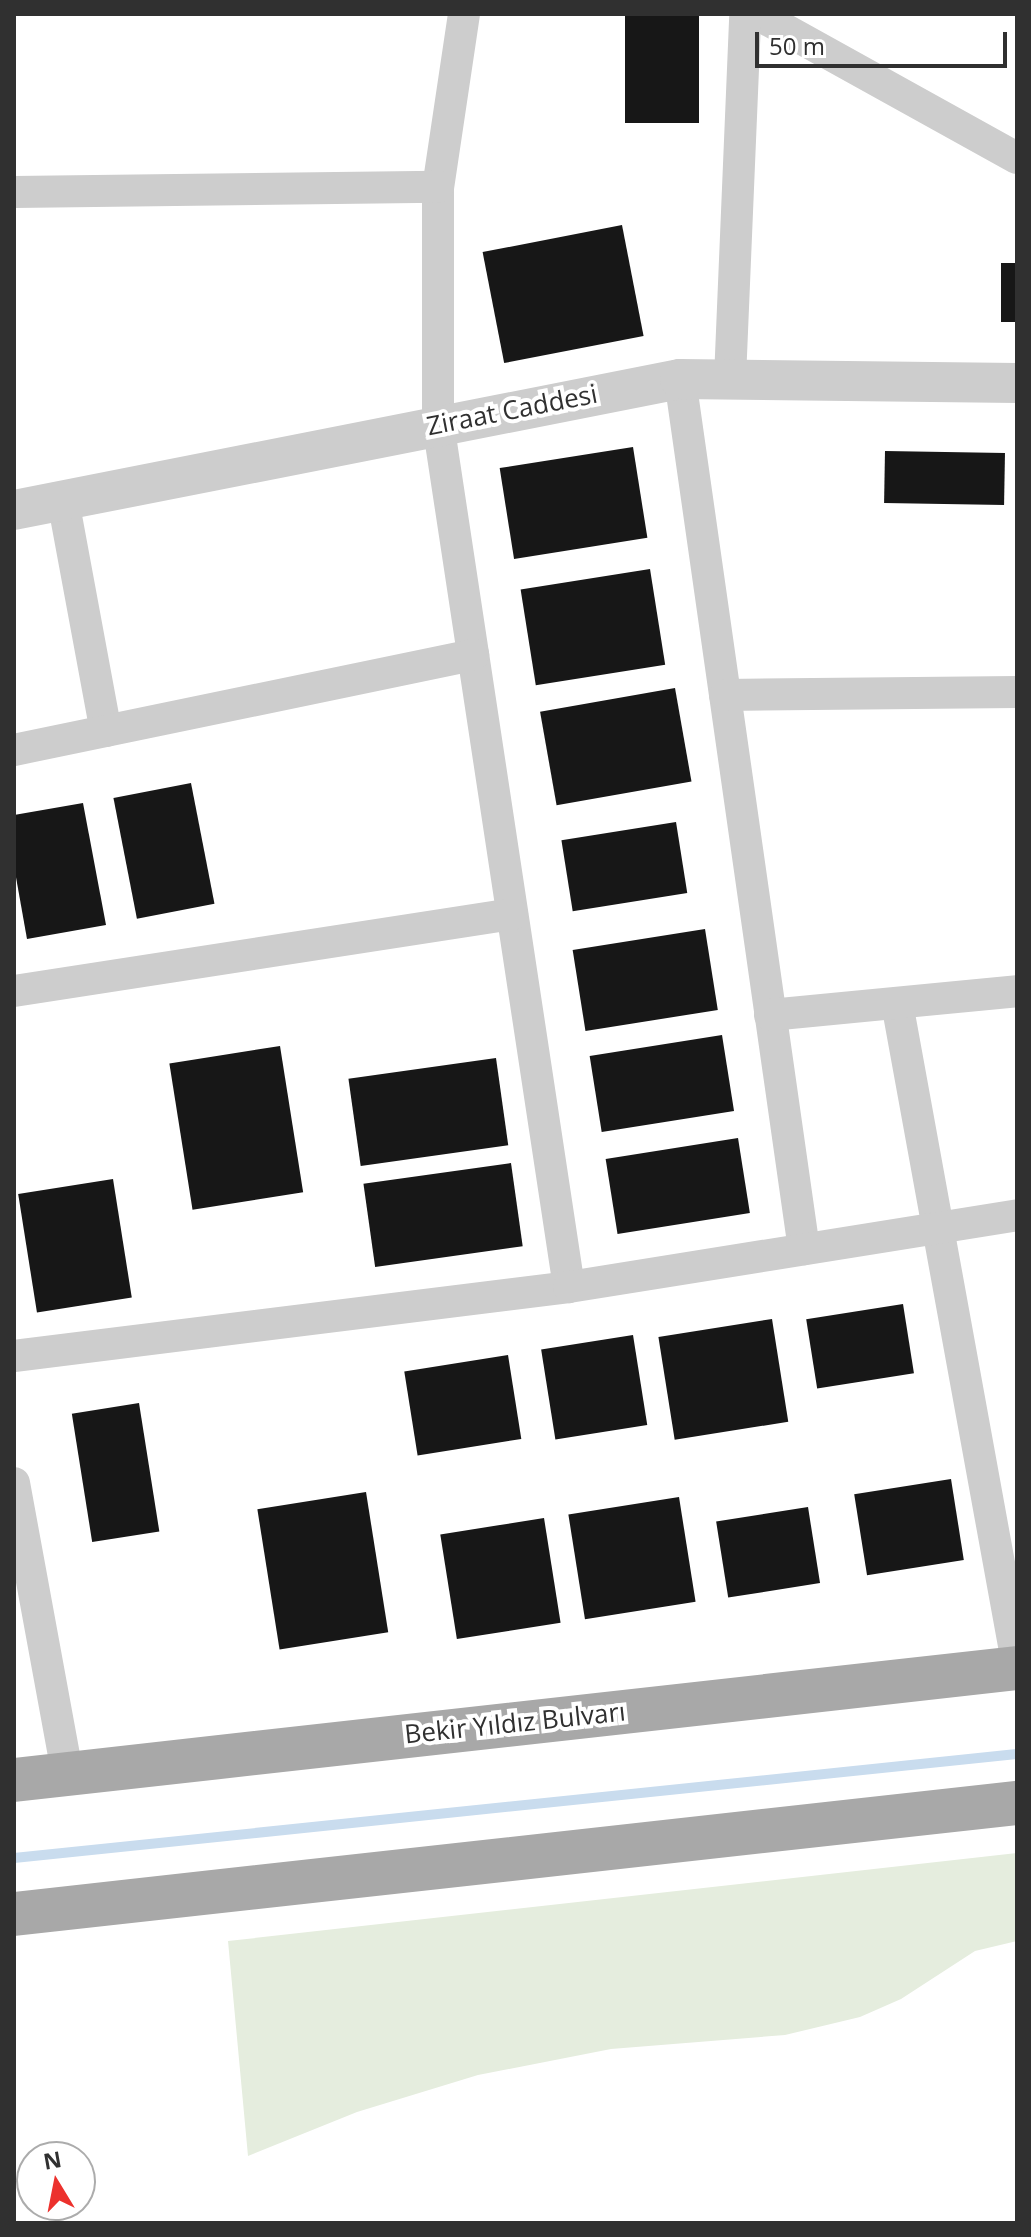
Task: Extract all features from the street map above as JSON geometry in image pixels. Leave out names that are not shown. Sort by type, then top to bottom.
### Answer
[{"type":"main road","name":"Bekir Yıldız Bulvarı","points":[[14,1780],[1017,1665]]},
{"type":"main road","points":[[14,1914],[1017,1803]]},
{"type":"street","points":[[464,14],[438,187],[438,423],[569,1287]]},
{"type":"street","points":[[730,379],[745,14]]},
{"type":"street","points":[[757,14],[1017,158]]},
{"type":"street","points":[[14,192],[438,187]]},
{"type":"street","points":[[680,379],[804,1249]]},
{"type":"street","name":"Ziraat Caddesi","points":[[14,510],[438,423],[680,379],[1017,383]]},
{"type":"street","points":[[63,500],[106,731]]},
{"type":"street","points":[[14,750],[473,655]]},
{"type":"street","points":[[725,695],[1017,692]]},
{"type":"street","points":[[14,991],[512,914]]},
{"type":"street","points":[[770,1015],[1017,991]]},
{"type":"street","points":[[897,1003],[1017,1665]]},
{"type":"street","points":[[14,1356],[569,1287],[1017,1215]]},
{"type":"street","points":[[14,1483],[67,1772]]},
{"type":"green space","points":[[1017,1853],[1017,1941],[975,1951],[901,1999],[860,2017],[785,2035],[611,2049],[478,2075],[357,2112],[248,2156],[228,1941]]},
{"type":"building","points":[[625,14],[699,14],[699,123],[625,123]]},
{"type":"building","points":[[622,225],[644,336],[504,363],[483,252]]},
{"type":"building","points":[[1001,263],[1017,263],[1017,322],[1001,322]]},
{"type":"building","points":[[633,447],[647,538],[514,559],[500,468]]},
{"type":"building","points":[[885,451],[1005,453],[1004,505],[884,503]]},
{"type":"building","points":[[650,569],[665,665],[536,685],[521,589]]},
{"type":"building","points":[[675,688],[691,782],[557,805],[540,712]]},
{"type":"building","points":[[191,783],[214,904],[137,919],[113,798]]},
{"type":"building","points":[[83,803],[106,925],[27,939],[14,866],[14,815]]},
{"type":"building","points":[[676,822],[687,893],[573,911],[561,840]]},
{"type":"building","points":[[705,929],[718,1010],[585,1031],[573,950]]},
{"type":"building","points":[[722,1035],[734,1111],[602,1132],[590,1056]]},
{"type":"building","points":[[280,1046],[303,1192],[193,1210],[169,1064]]},
{"type":"building","points":[[496,1058],[508,1145],[361,1166],[348,1079]]},
{"type":"building","points":[[738,1138],[750,1213],[618,1234],[606,1159]]},
{"type":"building","points":[[511,1163],[523,1246],[375,1267],[363,1184]]},
{"type":"building","points":[[113,1179],[132,1298],[37,1313],[18,1194]]},
{"type":"building","points":[[903,1304],[914,1373],[817,1388],[806,1319]]},
{"type":"building","points":[[772,1319],[788,1422],[675,1440],[658,1337]]},
{"type":"building","points":[[633,1335],[647,1425],[555,1439],[541,1350]]},
{"type":"building","points":[[508,1355],[521,1439],[418,1455],[404,1371]]},
{"type":"building","points":[[139,1403],[159,1531],[92,1542],[72,1414]]},
{"type":"building","points":[[951,1479],[964,1560],[867,1575],[854,1494]]},
{"type":"building","points":[[366,1492],[388,1632],[280,1649],[257,1509]]},
{"type":"building","points":[[679,1497],[696,1602],[585,1619],[568,1515]]},
{"type":"building","points":[[808,1507],[820,1583],[728,1598],[716,1522]]},
{"type":"building","points":[[544,1518],[561,1623],[457,1639],[440,1534]]},
{"type":"waterway","points":[[14,1858],[1017,1754]]}]
